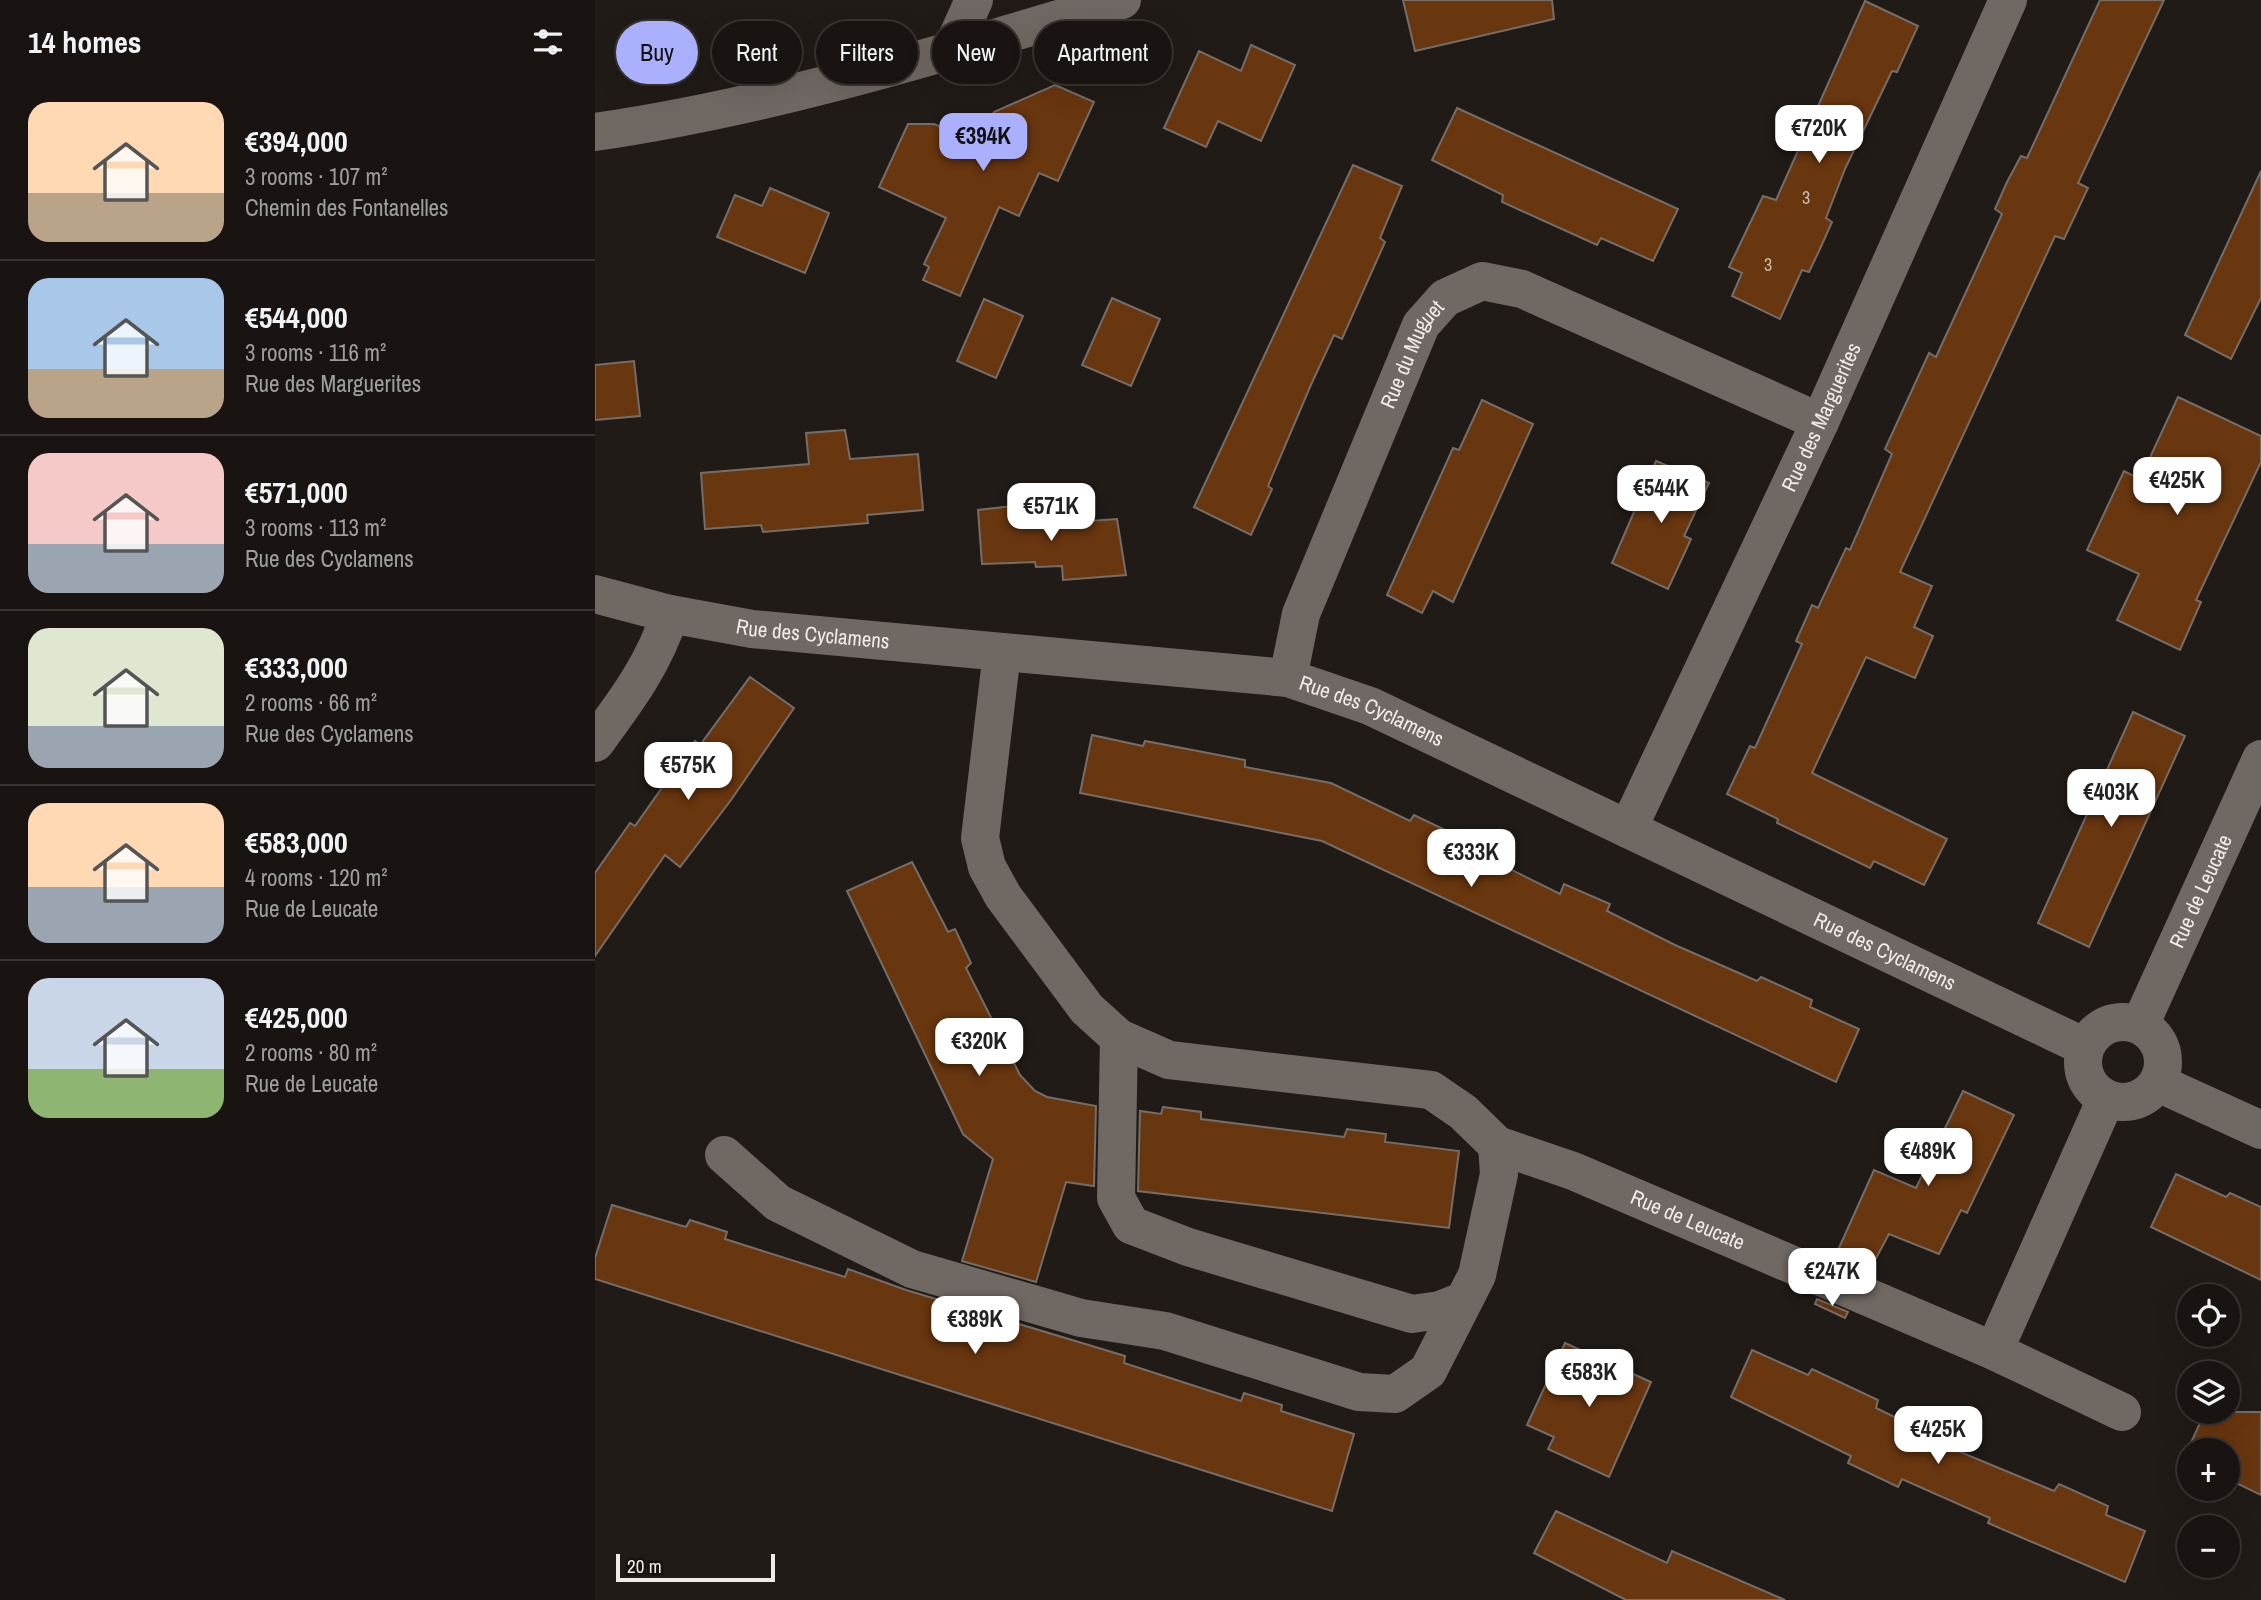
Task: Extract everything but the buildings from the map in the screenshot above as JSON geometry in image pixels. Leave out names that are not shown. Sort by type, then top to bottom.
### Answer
[{"type":"street","points":[[965,21],[974,0]]},
{"type":"street","points":[[1020,30],[1122,0]]},
{"type":"street","name":"Rue des Marguerites","points":[[1628,829],[1820,422],[2008,0]]},
{"type":"street","points":[[595,132],[670,121],[765,100],[932,56]]},
{"type":"street","name":"Rue du Muguet","points":[[1288,678],[1301,614],[1421,325],[1445,298],[1482,281],[1522,289],[1820,422]]},
{"type":"street","name":"Rue des Cyclamens","points":[[595,594],[670,614],[753,629],[1288,678],[1370,706],[2085,1046]]},
{"type":"street","points":[[595,743],[638,685],[659,648],[670,614]]},
{"type":"street","points":[[723,1155],[778,1203],[912,1269],[1081,1318],[1165,1331],[1359,1392],[1395,1394],[1428,1371],[1477,1275],[1499,1174],[1497,1145],[1463,1112],[1431,1090],[1169,1060],[1119,1038],[1087,1009],[1003,896],[987,867],[981,838],[1002,652]]},
{"type":"street","name":"Rue de Leucate","points":[[2140,1025],[2261,759]]},
{"type":"street","points":[[2124,1021],[2140,1025],[2154,1034],[2162,1049],[2163,1066],[2158,1083],[2148,1094],[2136,1101],[2106,1099],[2094,1090],[2085,1077],[2082,1062],[2085,1046],[2094,1033],[2107,1024],[2124,1021]]},
{"type":"street","points":[[1119,1038],[1116,1198],[1131,1225],[1188,1247],[1412,1314],[1440,1310],[1463,1301]]},
{"type":"street","points":[[2158,1083],[2261,1130]]},
{"type":"street","points":[[1994,1351],[2106,1099]]},
{"type":"street","name":"Rue de Leucate","points":[[1497,1145],[1573,1171],[1994,1351],[2122,1412]]}]
